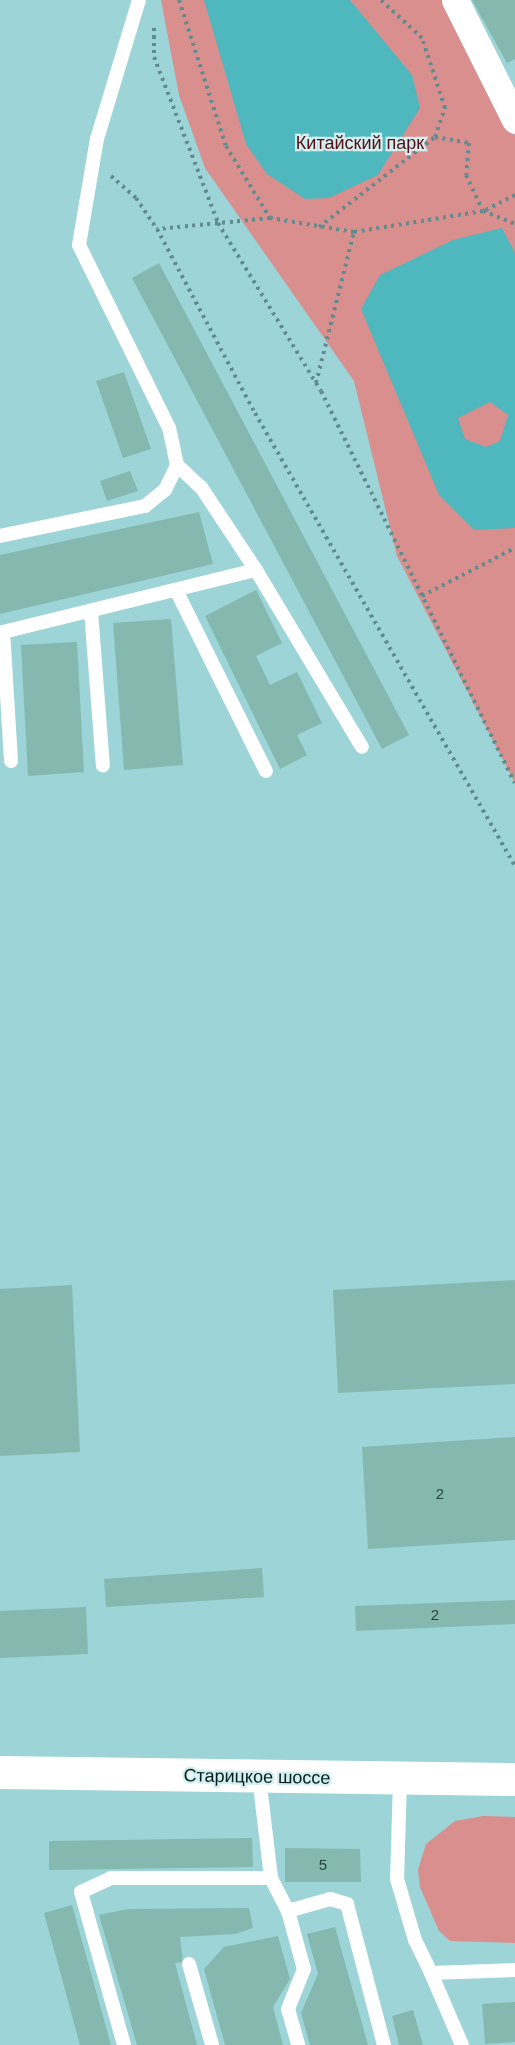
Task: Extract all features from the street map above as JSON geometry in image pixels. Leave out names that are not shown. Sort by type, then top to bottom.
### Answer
[{"type":"main road","name":"Старицкое шоссе","points":[[0,1772],[400,1780],[515,1779]]},
{"type":"street","points":[[455,0],[511,104]]},
{"type":"lane","points":[[139,0],[94,161],[79,245],[169,428],[177,465],[201,487],[256,570],[362,747]]},
{"type":"lane","points":[[0,536],[145,506],[165,490],[177,465]]},
{"type":"lane","points":[[11,761],[3,632],[256,570]]},
{"type":"lane","points":[[176,590],[266,771]]},
{"type":"lane","points":[[91,611],[103,766]]},
{"type":"lane","points":[[259,1778],[271,1878],[288,1911],[304,1969],[288,2009],[298,2045]]},
{"type":"lane","points":[[400,1780],[397,1879],[415,1940],[462,2045]]},
{"type":"lane","points":[[124,2045],[81,1892],[111,1878],[271,1878]]},
{"type":"lane","points":[[288,1911],[330,1899],[347,1904],[384,2045]]},
{"type":"lane","points":[[189,1964],[212,2045]]},
{"type":"lane","points":[[431,1973],[515,1970]]},
{"type":"path","points":[[179,0],[226,146],[270,218]]},
{"type":"path","points":[[319,227],[435,137],[445,108],[422,38],[381,0]]},
{"type":"path","points":[[154,23],[154,57],[218,224],[316,384],[515,783]]},
{"type":"path","points":[[435,137],[469,143],[466,175],[483,211],[515,224]]},
{"type":"path","points":[[94,161],[136,198],[157,229],[243,393],[515,866]]},
{"type":"path","points":[[157,229],[270,218],[354,232],[483,211],[515,195]]},
{"type":"path","points":[[316,384],[354,232]]},
{"type":"path","points":[[422,596],[515,548]]},
{"type":"green space","name":"Китайский парк","points":[[161,0],[445,0],[515,136],[515,783],[397,556],[354,381],[205,168],[179,95]]},
{"type":"green space","points":[[483,1816],[515,1817],[515,1943],[450,1941],[439,1931],[420,1887],[418,1870],[426,1844],[455,1821]]},
{"type":"water","points":[[204,0],[350,0],[412,75],[420,108],[378,175],[329,198],[305,199],[267,174],[246,144]]},
{"type":"water","points":[[502,228],[515,253],[515,528],[474,530],[439,495],[361,309],[380,275],[453,240]],"holes":[[[490,402],[508,415],[500,441],[486,447],[465,439],[458,418]]]},
{"type":"building","points":[[472,0],[515,0],[515,59],[507,63]]},
{"type":"building","points":[[159,263],[409,735],[382,749],[132,278]]},
{"type":"building","points":[[124,372],[151,449],[123,458],[96,381]]},
{"type":"building","points":[[130,471],[138,491],[107,501],[100,481]]},
{"type":"building","points":[[199,512],[213,564],[0,614],[0,555]]},
{"type":"building","points":[[256,590],[282,643],[256,656],[270,685],[297,672],[322,723],[297,735],[307,755],[280,769],[205,616]]},
{"type":"building","points":[[171,619],[183,765],[124,770],[113,623]]},
{"type":"building","points":[[77,642],[84,772],[28,776],[21,645]]},
{"type":"building","points":[[515,1280],[515,1384],[338,1393],[333,1290]]},
{"type":"building","points":[[72,1285],[80,1452],[0,1456],[0,1289]]},
{"type":"building","points":[[515,1437],[515,1540],[368,1549],[362,1447]]},
{"type":"building","points":[[262,1568],[264,1597],[106,1607],[104,1579]]},
{"type":"building","points":[[515,1600],[515,1624],[356,1631],[355,1606]]},
{"type":"building","points":[[86,1607],[88,1654],[0,1658],[0,1611]]},
{"type":"building","points":[[252,1838],[253,1867],[49,1870],[49,1841]]},
{"type":"building","points":[[285,1848],[360,1849],[361,1882],[285,1882]]},
{"type":"building","points":[[72,1905],[111,2045],[80,2045],[44,1913]]},
{"type":"building","points":[[249,1908],[253,1928],[235,1934],[180,1937],[183,1962],[175,1963],[197,2045],[137,2045],[99,1915],[128,1909]]},
{"type":"building","points":[[335,1927],[368,2045],[310,2045],[301,2013],[318,1974],[307,1934]]},
{"type":"building","points":[[278,1936],[290,1979],[273,2007],[283,2045],[225,2045],[204,1969],[224,1947]]},
{"type":"building","points":[[515,2002],[515,2042],[485,2044],[482,2004]]},
{"type":"building","points":[[413,2010],[423,2045],[399,2045],[392,2016]]}]
